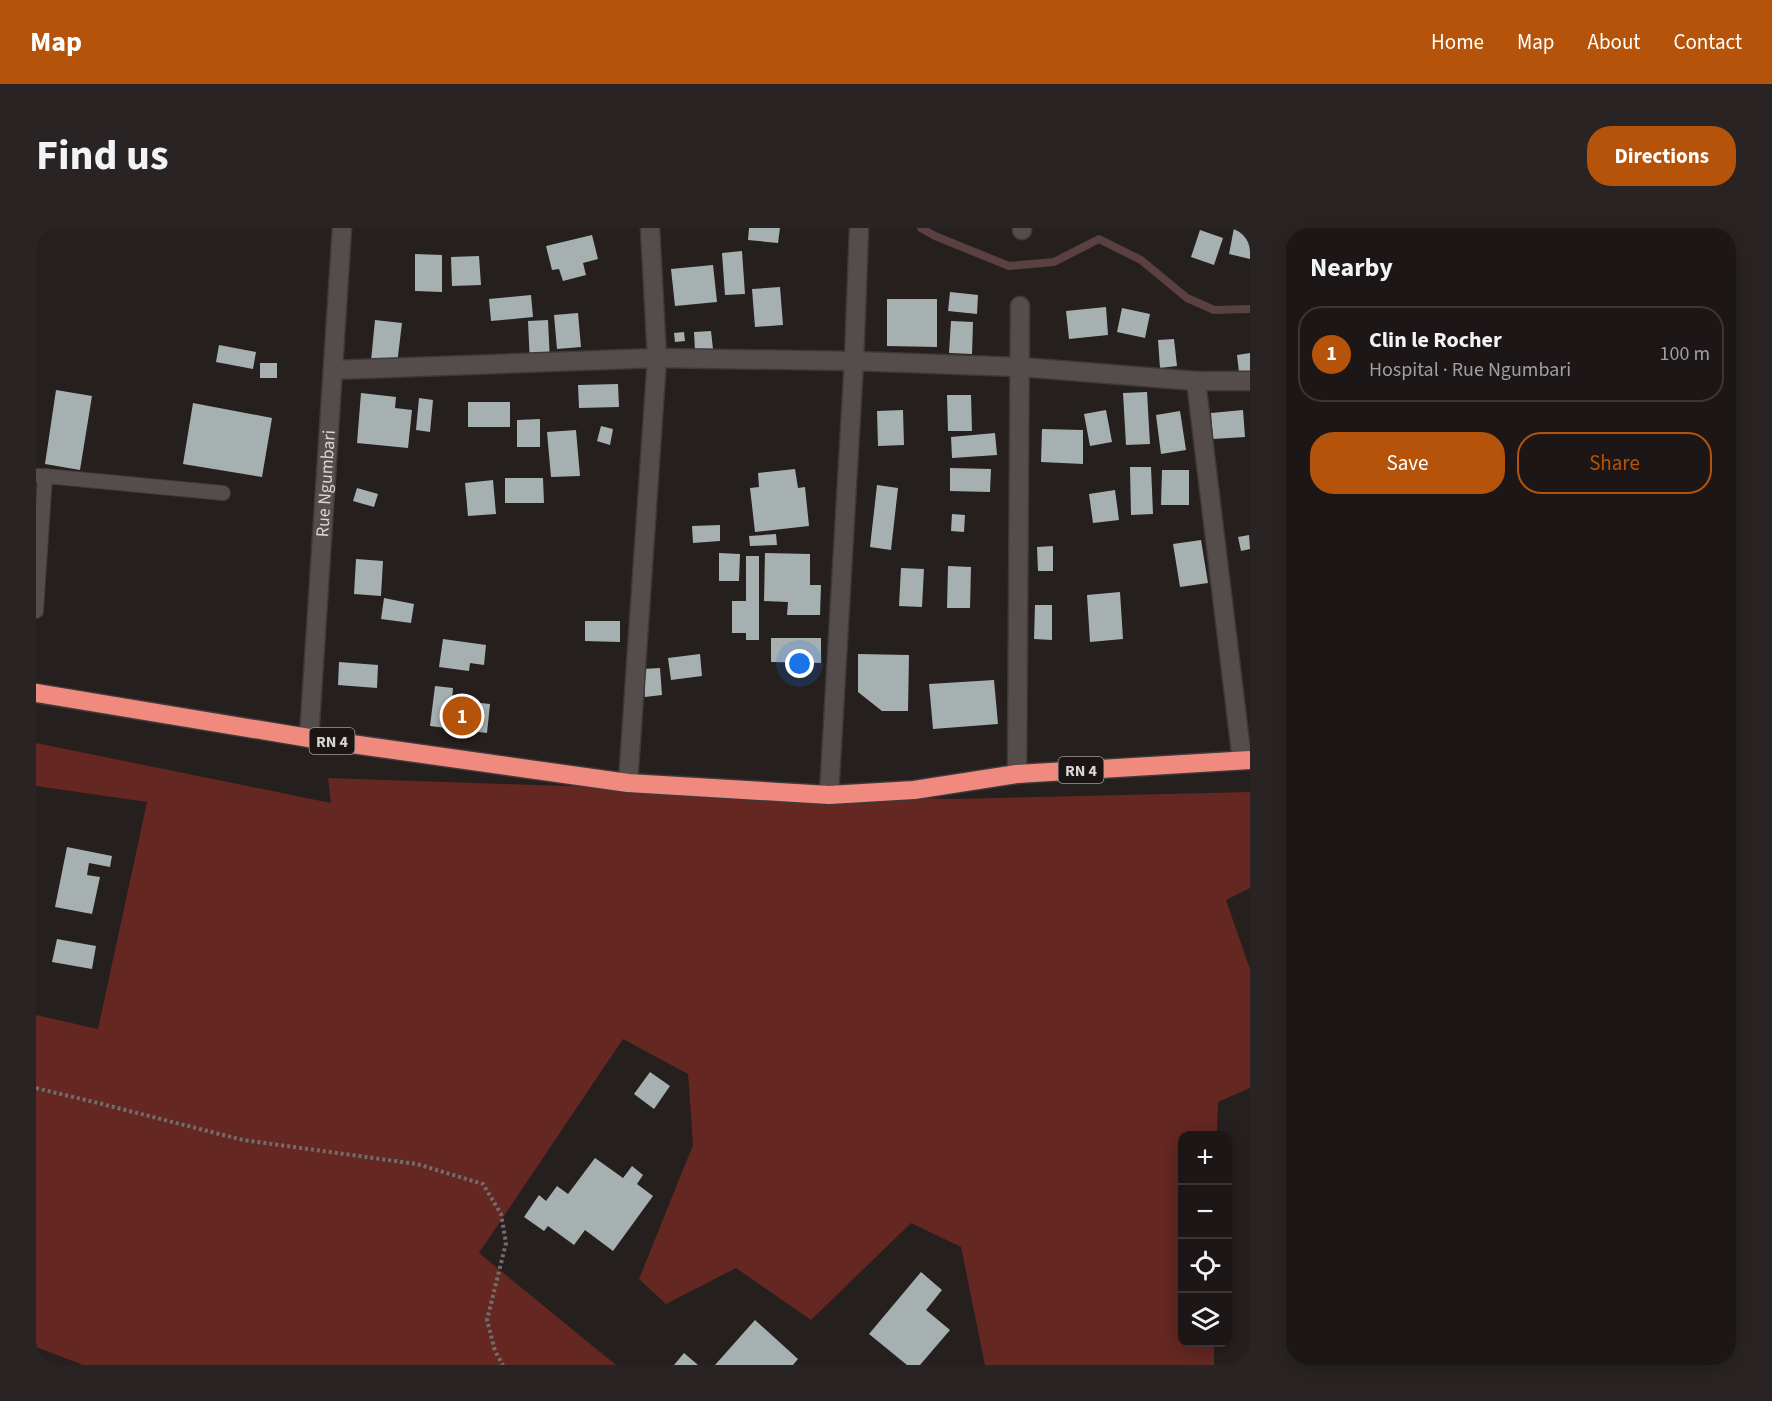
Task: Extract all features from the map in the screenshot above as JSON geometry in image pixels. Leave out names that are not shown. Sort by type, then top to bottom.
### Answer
[{"type":"highway","name":"RN 4","points":[[36,693],[309,738],[628,783],[829,795],[914,790],[1017,774],[1246,760]]},
{"type":"street","name":"Rue Ngumbari","points":[[309,738],[342,228]]},
{"type":"street","points":[[628,783],[657,358],[650,228]]},
{"type":"street","points":[[829,795],[854,361],[859,228]]},
{"type":"street","points":[[1017,774],[1020,306]]},
{"type":"street","points":[[333,370],[657,358],[854,361],[1021,367],[1196,381],[1250,381]]},
{"type":"street","points":[[1196,381],[1246,760]]},
{"type":"lane","points":[[36,611],[40,476],[223,493]]},
{"type":"path","points":[[36,1088],[243,1140],[417,1164],[483,1184],[501,1214],[506,1243],[487,1320],[495,1351],[503,1365]]},
{"type":"shaded area","points":[[36,743],[331,803],[328,778],[952,799],[1250,792],[1250,888],[1226,900],[1250,969],[1250,1088],[1218,1102],[1217,1131],[1178,1131],[1178,1347],[1214,1347],[1214,1365],[985,1365],[961,1247],[911,1223],[811,1320],[736,1268],[666,1304],[639,1279],[693,1145],[688,1074],[623,1039],[479,1253],[616,1365],[83,1365],[36,1347],[36,1015],[98,1029],[147,802],[36,786]]},
{"type":"building","points":[[749,228],[780,228],[778,243],[748,240]]},
{"type":"building","points":[[1234,228],[1250,228],[1250,259],[1229,254]]},
{"type":"building","points":[[1200,230],[1223,238],[1214,265],[1191,257]]},
{"type":"building","points":[[592,235],[598,259],[583,263],[586,275],[563,281],[559,269],[552,270],[546,246]]},
{"type":"building","points":[[742,251],[745,294],[725,295],[722,253]]},
{"type":"building","points":[[415,254],[442,255],[442,292],[415,291]]},
{"type":"building","points":[[479,256],[481,285],[452,286],[451,257]]},
{"type":"building","points":[[713,265],[717,302],[675,306],[671,269]]},
{"type":"building","points":[[780,287],[783,325],[755,327],[752,289]]},
{"type":"building","points":[[950,292],[978,295],[977,314],[948,311]]},
{"type":"building","points":[[531,295],[533,317],[491,321],[489,299]]},
{"type":"building","points":[[887,299],[937,299],[937,347],[887,346]]},
{"type":"building","points":[[1106,307],[1108,335],[1069,339],[1066,311]]},
{"type":"building","points":[[1122,308],[1150,314],[1145,338],[1117,332]]},
{"type":"building","points":[[578,313],[581,347],[557,349],[554,315]]},
{"type":"building","points":[[375,320],[402,323],[397,364],[371,361]]},
{"type":"building","points":[[548,320],[550,363],[530,364],[528,321]]},
{"type":"building","points":[[951,321],[973,322],[972,354],[949,353]]},
{"type":"building","points":[[711,331],[713,349],[695,351],[694,332]]},
{"type":"building","points":[[684,332],[685,341],[675,342],[674,333]]},
{"type":"building","points":[[1174,339],[1177,366],[1160,368],[1158,340]]},
{"type":"building","points":[[219,345],[256,352],[253,369],[216,362]]},
{"type":"building","points":[[1250,353],[1250,380],[1240,381],[1237,355]]},
{"type":"building","points":[[260,363],[277,363],[277,378],[260,378]]},
{"type":"building","points":[[618,384],[619,407],[579,408],[578,385]]},
{"type":"building","points":[[56,390],[92,396],[80,470],[45,464]]},
{"type":"building","points":[[1147,392],[1150,444],[1126,445],[1123,393]]},
{"type":"building","points":[[361,393],[396,397],[395,408],[412,410],[408,448],[357,443]]},
{"type":"building","points":[[947,395],[971,395],[972,431],[948,431]]},
{"type":"building","points":[[419,398],[433,400],[430,432],[416,430]]},
{"type":"building","points":[[468,402],[510,402],[510,427],[468,427]]},
{"type":"building","points":[[193,403],[272,418],[262,477],[183,464]]},
{"type":"building","points":[[903,410],[904,445],[878,446],[877,411]]},
{"type":"building","points":[[1106,410],[1112,442],[1090,446],[1084,414]]},
{"type":"building","points":[[1243,410],[1245,437],[1213,439],[1211,413]]},
{"type":"building","points":[[1180,411],[1186,450],[1161,454],[1156,415]]},
{"type":"building","points":[[540,419],[540,447],[517,447],[517,420]]},
{"type":"building","points":[[601,426],[613,429],[610,445],[597,441]]},
{"type":"building","points":[[1042,429],[1083,430],[1083,464],[1041,462]]},
{"type":"building","points":[[576,430],[580,476],[551,477],[547,432]]},
{"type":"building","points":[[995,433],[997,455],[952,458],[951,437]]},
{"type":"building","points":[[1130,467],[1151,467],[1153,514],[1131,515]]},
{"type":"building","points":[[950,468],[991,469],[990,492],[950,491]]},
{"type":"building","points":[[795,469],[798,488],[805,487],[809,526],[755,532],[750,488],[759,487],[758,473]]},
{"type":"building","points":[[1162,470],[1189,470],[1189,505],[1161,505]]},
{"type":"building","points":[[505,478],[543,478],[544,503],[505,503]]},
{"type":"building","points":[[493,480],[496,514],[468,516],[465,483]]},
{"type":"building","points":[[877,485],[898,488],[891,550],[870,547]]},
{"type":"building","points":[[357,488],[378,494],[374,507],[353,501]]},
{"type":"building","points":[[1115,490],[1119,520],[1093,523],[1089,494]]},
{"type":"building","points":[[952,514],[965,515],[964,532],[951,531]]},
{"type":"building","points":[[720,525],[720,541],[693,543],[692,526]]},
{"type":"building","points":[[776,534],[777,545],[750,546],[749,536]]},
{"type":"building","points":[[1249,535],[1250,549],[1241,551],[1238,537]]},
{"type":"building","points":[[1201,540],[1208,583],[1180,587],[1173,544]]},
{"type":"building","points":[[1053,546],[1053,571],[1038,571],[1037,547]]},
{"type":"building","points":[[719,553],[740,554],[739,581],[719,581]]},
{"type":"building","points":[[765,553],[810,554],[810,585],[821,585],[820,615],[787,615],[788,602],[764,601]]},
{"type":"building","points":[[746,556],[759,556],[759,640],[746,640],[746,633],[732,633],[732,601],[746,601]]},
{"type":"building","points":[[356,559],[383,561],[381,596],[354,594]]},
{"type":"building","points":[[948,566],[971,567],[970,608],[947,608]]},
{"type":"building","points":[[901,568],[924,569],[922,607],[899,606]]},
{"type":"building","points":[[1120,592],[1123,639],[1090,642],[1087,595]]},
{"type":"building","points":[[384,598],[414,604],[411,623],[381,619]]},
{"type":"building","points":[[1035,605],[1052,605],[1052,640],[1034,639]]},
{"type":"building","points":[[585,621],[620,621],[620,642],[585,641]]},
{"type":"building","points":[[771,638],[821,638],[821,663],[771,662]]},
{"type":"building","points":[[443,639],[486,645],[484,665],[470,663],[469,671],[439,667]]},
{"type":"building","points":[[700,654],[702,676],[671,680],[668,658]]},
{"type":"building","points":[[858,654],[909,655],[908,711],[882,711],[858,692]]},
{"type":"building","points":[[339,662],[378,665],[377,688],[338,685]]},
{"type":"building","points":[[660,668],[662,695],[645,697],[642,669]]},
{"type":"building","points":[[994,680],[998,724],[933,729],[929,684]]},
{"type":"building","points":[[435,686],[453,688],[452,700],[490,704],[487,733],[430,726]]},
{"type":"building","points":[[67,847],[112,856],[110,867],[89,863],[87,875],[100,877],[92,914],[55,907]]},
{"type":"building","points":[[57,939],[96,946],[92,969],[52,962]]},
{"type":"building","points":[[650,1072],[670,1086],[654,1109],[634,1094]]},
{"type":"building","points":[[595,1158],[623,1178],[632,1166],[643,1175],[637,1184],[653,1196],[613,1251],[585,1230],[574,1245],[548,1226],[544,1231],[524,1217],[539,1195],[546,1201],[557,1186],[568,1194]]},
{"type":"building","points":[[921,1272],[942,1290],[926,1310],[950,1330],[920,1365],[907,1365],[869,1334]]},
{"type":"building","points":[[755,1320],[798,1359],[793,1365],[715,1365]]},
{"type":"building","points":[[684,1353],[698,1365],[674,1365]]},
{"type":"waterway","points":[[921,228],[1009,266],[1054,262],[1099,239],[1141,260],[1187,298],[1214,310],[1250,309]]},
{"type":"place","name":"Clin le Rocher","points":[[462,716]]}]
